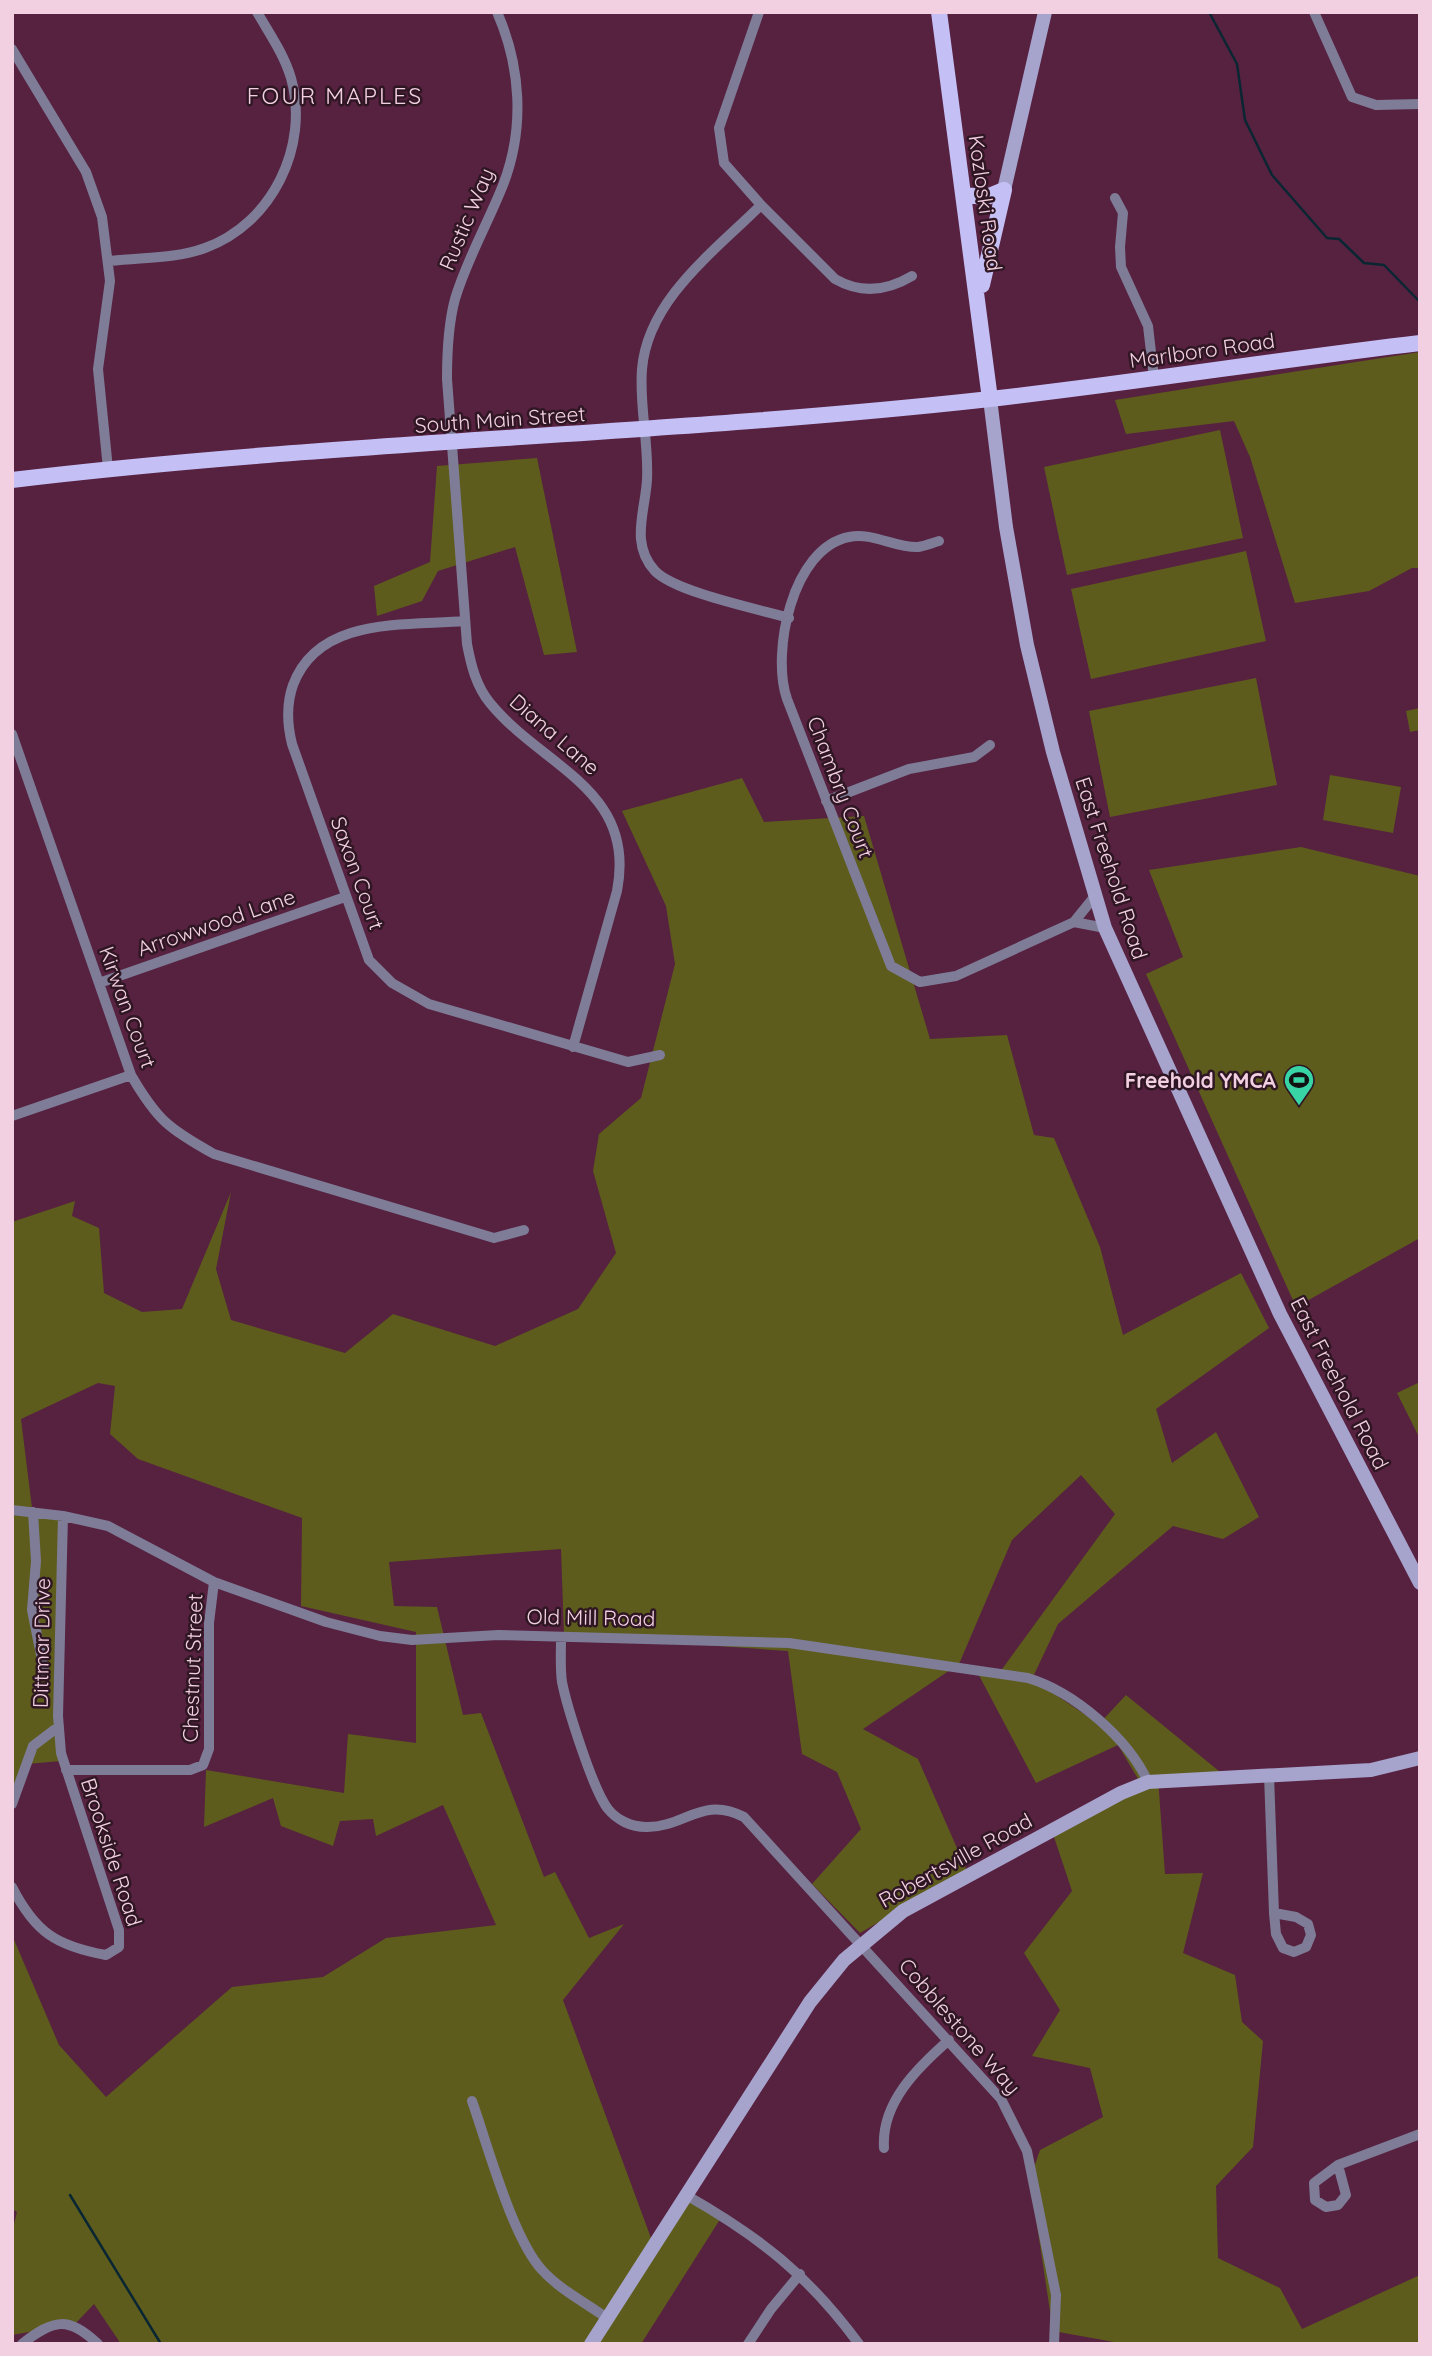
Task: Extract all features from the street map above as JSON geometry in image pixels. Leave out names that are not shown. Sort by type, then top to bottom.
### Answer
[{"type":"main road","name":"Kozloski Road","points":[[939,12],[990,399]]},
{"type":"main road","points":[[963,195],[987,197],[1003,190]]},
{"type":"main road","points":[[980,315],[984,267],[1003,190]]},
{"type":"main road","name":"Marlboro Road","points":[[990,399],[1420,343]]},
{"type":"main road","name":"South Main Street","points":[[12,480],[108,469],[645,429],[990,399]]},
{"type":"street","points":[[110,261],[187,254],[207,247],[250,220],[279,184],[293,145],[296,106],[287,66],[257,12]]},
{"type":"street","name":"Rustic Way","points":[[452,443],[447,379],[450,321],[460,282],[503,184],[516,131],[516,73],[507,35],[498,12]]},
{"type":"street","points":[[759,12],[719,128],[724,163],[826,271],[846,285],[873,289],[893,288],[912,276]]},
{"type":"street","points":[[1003,190],[1045,12]]},
{"type":"street","points":[[1314,12],[1352,97],[1376,105],[1420,104]]},
{"type":"street","points":[[12,49],[86,172],[102,217],[110,261],[108,313],[98,369],[108,469]]},
{"type":"street","points":[[1115,198],[1123,213],[1121,267],[1148,326],[1154,378]]},
{"type":"street","points":[[761,205],[683,283],[660,313],[642,368],[646,493],[639,530],[640,544],[648,563],[656,573],[678,585],[789,618]]},
{"type":"street","name":"East Freehold Road","points":[[990,399],[1007,539],[1027,645],[1053,752],[1105,928],[1280,1314],[1420,1583]]},
{"type":"street","name":"Diana Lane","points":[[452,443],[470,662],[489,701],[587,788],[609,818],[618,845],[620,875],[617,891],[573,1047]]},
{"type":"street","name":"Chambry Court","points":[[939,541],[917,547],[860,536],[828,545],[803,572],[780,660],[782,685],[891,966],[920,982],[956,976],[1074,922],[1095,897]]},
{"type":"street","name":"Saxon Court","points":[[465,621],[365,629],[345,634],[314,653],[296,678],[288,703],[289,731],[369,960],[392,983],[429,1004],[628,1062],[660,1055]]},
{"type":"street","name":"Kirwan Court","points":[[12,734],[131,1075],[146,1100],[172,1131],[214,1154],[494,1238],[524,1230]]},
{"type":"street","points":[[826,801],[909,769],[974,757],[990,745]]},
{"type":"street","name":"Arrowwood Lane","points":[[99,983],[345,897]]},
{"type":"street","points":[[1074,922],[1105,928]]},
{"type":"street","points":[[12,1116],[131,1075]]},
{"type":"street","name":"Old Mill Road","points":[[12,1510],[63,1516],[121,1531],[214,1582],[326,1622],[380,1636],[412,1640],[498,1635],[561,1639],[789,1643],[1028,1678],[1055,1688],[1083,1707],[1131,1753],[1148,1782]]},
{"type":"street","points":[[33,1513],[36,1561],[32,1610],[45,1675]]},
{"type":"street","name":"Dittmar Drive","points":[[63,1516],[58,1727],[66,1770]]},
{"type":"street","name":"Chestnut Street","points":[[66,1770],[190,1770],[203,1765],[208,1756],[209,1623],[214,1582]]},
{"type":"street","name":"Cobblestone Way","points":[[561,1639],[565,1696],[601,1796],[611,1812],[628,1824],[648,1827],[711,1808],[727,1810],[744,1817],[862,1943],[1001,2099],[1024,2142],[1056,2295],[1054,2344]]},
{"type":"street","points":[[12,1804],[33,1746],[58,1727]]},
{"type":"street","name":"Robertsville Road","points":[[591,2344],[810,2002],[844,1960],[883,1925],[922,1899],[1121,1793],[1148,1782],[1371,1770],[1420,1758]]},
{"type":"street","name":"Brookside Road","points":[[12,1887],[33,1923],[49,1937],[106,1955],[119,1947],[120,1930],[66,1770]]},
{"type":"street","points":[[1269,1775],[1274,1913]]},
{"type":"street","points":[[884,2148],[883,2132],[888,2114],[917,2069],[949,2040]]},
{"type":"street","points":[[472,2101],[519,2233],[530,2256],[543,2272],[607,2318]]},
{"type":"street","points":[[1338,2165],[1420,2134]]},
{"type":"street","points":[[686,2195],[752,2236],[800,2274],[832,2307],[859,2344]]},
{"type":"street","points":[[748,2344],[771,2309],[800,2274]]},
{"type":"street","points":[[23,2344],[47,2326],[68,2324],[82,2330],[99,2344]]},
{"type":"shaded area","points":[[1420,352],[1420,568],[1412,568],[1369,591],[1295,603],[1250,457],[1234,421],[1126,434],[1115,400]]},
{"type":"shaded area","points":[[1220,430],[1243,538],[1067,575],[1044,467]]},
{"type":"shaded area","points":[[537,458],[577,652],[544,655],[515,547],[438,571],[422,601],[377,616],[374,586],[430,562],[437,466]]},
{"type":"shaded area","points":[[1246,551],[1266,641],[1091,679],[1071,589]]},
{"type":"shaded area","points":[[1256,678],[1277,785],[1110,817],[1089,711]]},
{"type":"shaded area","points":[[1420,708],[1420,730],[1410,732],[1406,711]]},
{"type":"shaded area","points":[[1330,775],[1401,787],[1393,833],[1323,820]]},
{"type":"shaded area","points":[[742,778],[764,822],[864,816],[930,1039],[1007,1035],[1034,1135],[1054,1138],[1100,1247],[1123,1335],[1241,1273],[1269,1328],[1156,1409],[1172,1463],[1216,1432],[1259,1517],[1223,1539],[1173,1526],[1058,1624],[1032,1679],[1099,1724],[1126,1695],[1225,1776],[1158,1778],[1165,1874],[1203,1873],[1183,1953],[1235,1975],[1242,2022],[1263,2041],[1253,2147],[1216,2186],[1218,2258],[1280,2288],[1302,2329],[1420,2275],[1420,2344],[1125,2344],[1053,2331],[1030,2179],[1040,2150],[1103,2117],[1090,2068],[1032,2056],[1060,2010],[1024,1953],[1072,1891],[1053,1834],[1141,1784],[1118,1745],[1036,1783],[974,1666],[1000,1672],[1115,1514],[1081,1475],[1012,1540],[959,1664],[863,1729],[918,1759],[967,1871],[860,1933],[812,1884],[861,1829],[837,1772],[802,1754],[788,1651],[564,1635],[561,1549],[389,1562],[394,1606],[437,1607],[463,1715],[481,1713],[544,1877],[555,1872],[589,1938],[624,1924],[563,2000],[651,2238],[683,2190],[724,2213],[641,2344],[121,2344],[94,2304],[75,2324],[12,2335],[12,2232],[17,2212],[12,2209],[12,1935],[59,2045],[106,2097],[232,1987],[323,1977],[386,1938],[496,1925],[443,1805],[376,1836],[373,1819],[340,1821],[333,1846],[281,1826],[273,1798],[204,1827],[206,1770],[344,1793],[348,1734],[416,1743],[416,1632],[301,1606],[302,1518],[138,1459],[110,1434],[115,1386],[98,1383],[21,1419],[32,1508],[60,1512],[61,1761],[27,1764],[12,1792],[12,1222],[75,1201],[72,1216],[99,1228],[104,1293],[142,1312],[182,1309],[231,1192],[216,1269],[231,1320],[345,1353],[393,1314],[495,1346],[578,1309],[616,1253],[593,1171],[599,1134],[641,1098],[675,964],[666,906],[622,811]]},
{"type":"shaded area","name":"Freehold YMCA","points":[[1301,847],[1420,876],[1420,1238],[1296,1307],[1146,974],[1183,957],[1149,870]]},
{"type":"shaded area","points":[[1420,1382],[1420,1439],[1397,1393]]},
{"type":"waterway","points":[[1209,12],[1237,64],[1245,120],[1272,175],[1327,238],[1339,239],[1364,263],[1384,265],[1420,302]]},
{"type":"waterway","points":[[70,2195],[161,2344]]},
{"type":"place","name":"Freehold YMCA","points":[[1299,1107]]},
{"type":"district","name":"FOUR MAPLES","points":[[335,95]]}]
